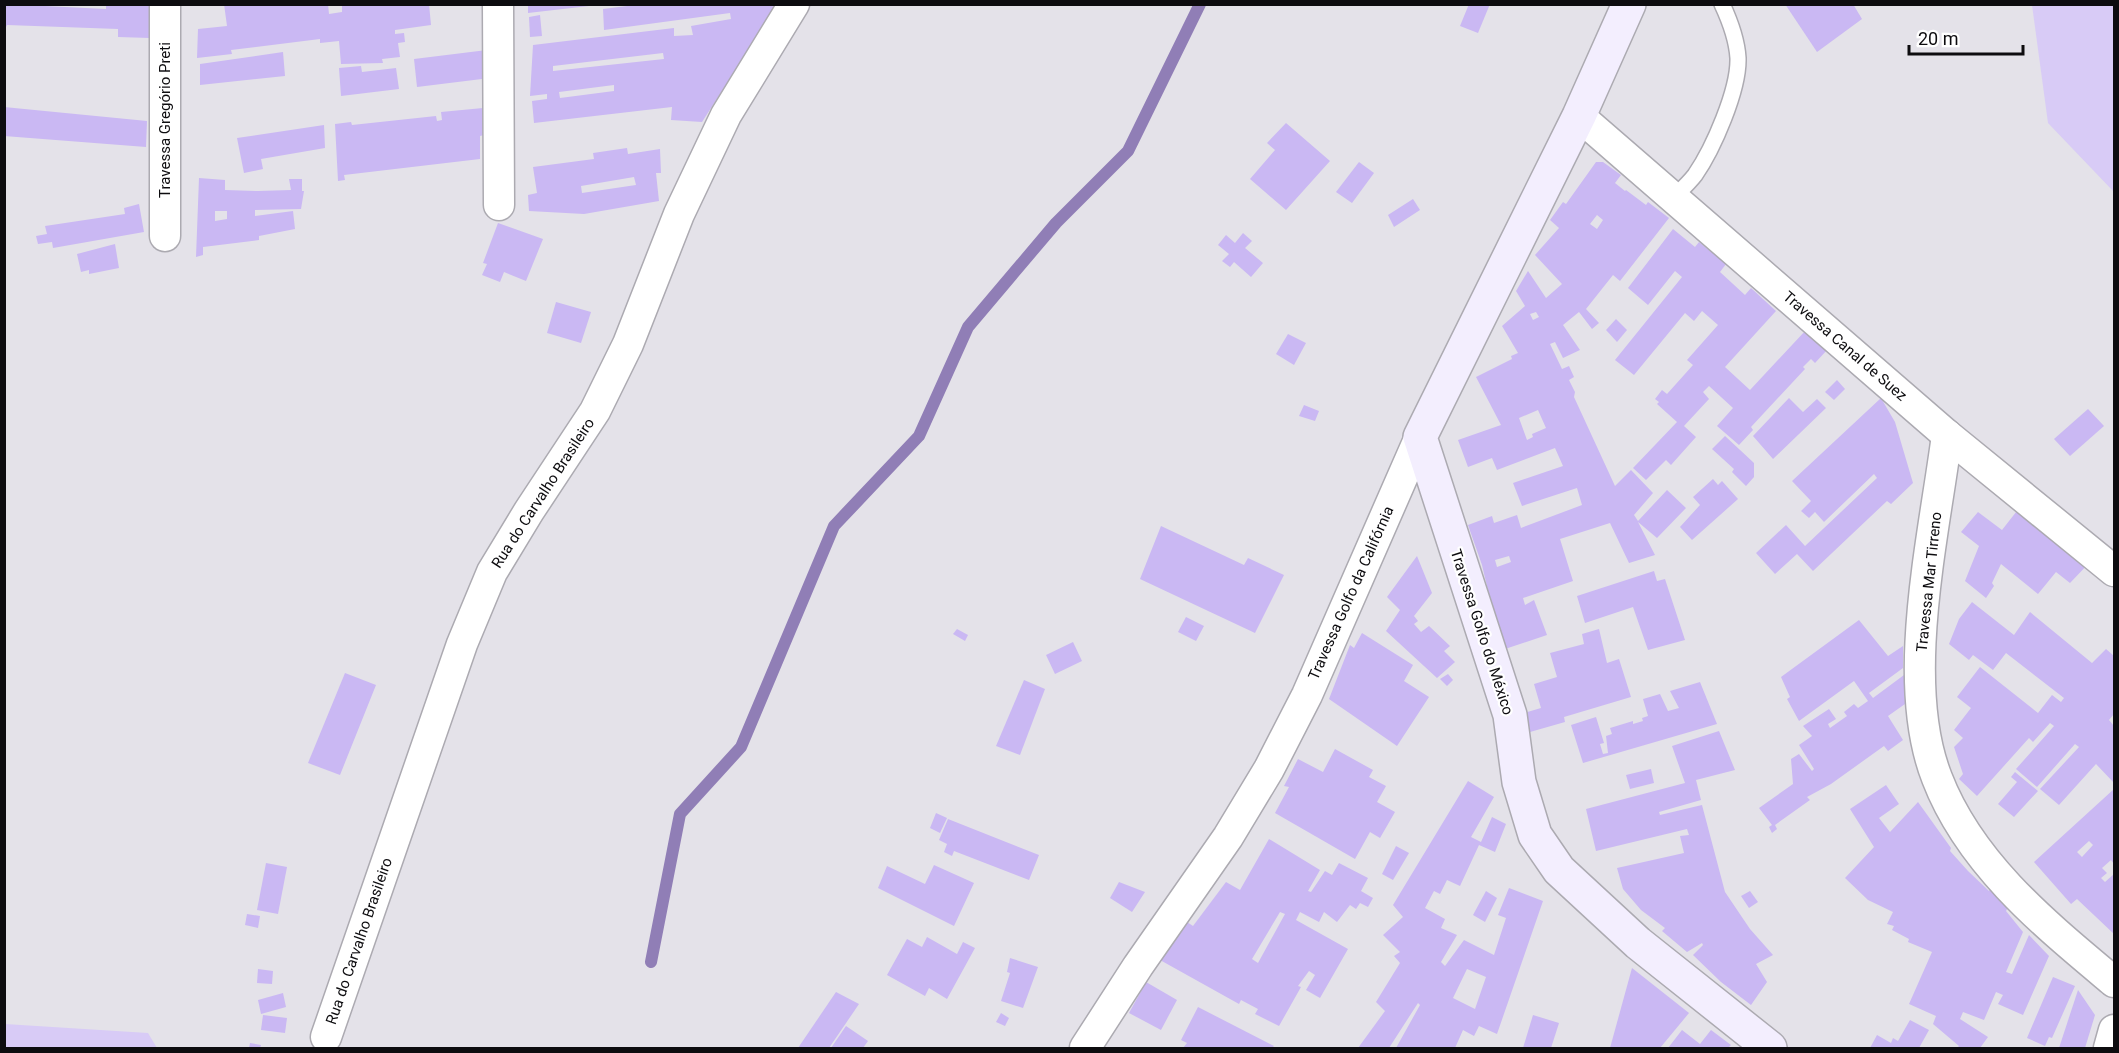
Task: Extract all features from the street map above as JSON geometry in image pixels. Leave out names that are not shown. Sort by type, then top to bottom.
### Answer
[{"type":"street","name":"Travessa Gregório Preti","points":[[165,4],[165,236]]},
{"type":"street","points":[[498,4],[499,205]]},
{"type":"street","name":"Rua do Carvalho Brasileiro","points":[[326,1037],[462,644],[492,572],[529,511],[596,411],[628,344],[679,214],[726,114],[794,4]]},
{"type":"street","name":"Travessa Golfo da Califórnia","points":[[1085,1048],[1138,966],[1228,837],[1269,769],[1307,695],[1420,437],[1579,116],[1629,4]]},
{"type":"street","name":"Travessa Canal de Suez","points":[[1579,116],[1672,199],[1947,435],[2115,571]]},
{"type":"street","name":"Travessa Mar Tirreno","points":[[1947,435],[1921,639],[1920,684],[1926,737],[1937,778],[1959,821],[1989,864],[2040,920],[2115,982]]},
{"type":"street","name":"Travessa Golfo do México","points":[[1420,437],[1509,715],[1519,782],[1535,835],[1559,870],[1638,943],[1770,1048]]},
{"type":"street","points":[[2109,1048],[2115,1029]]},
{"type":"lane","points":[[1672,199],[1694,175],[1713,142],[1731,97],[1738,58],[1722,4]]},
{"type":"shaded area","points":[[2032,5],[2114,5],[2114,192],[2048,123]]},
{"type":"shaded area","points":[[5,1024],[148,1033],[157,1048],[5,1048]]},
{"type":"building","points":[[4,4],[106,9],[106,4],[149,4],[150,38],[118,37],[118,29],[7,25],[4,31]]},
{"type":"building","points":[[224,4],[328,4],[329,14],[342,12],[342,4],[429,4],[431,25],[395,30],[395,34],[404,33],[405,42],[398,43],[400,57],[382,59],[383,63],[341,64],[339,41],[320,43],[320,39],[231,50],[232,54],[197,58],[198,29],[227,26]]},
{"type":"building","points":[[528,4],[589,4],[589,6],[528,13]]},
{"type":"building","points":[[643,4],[778,4],[702,122],[671,120],[672,107],[534,123],[532,101],[547,99],[547,94],[530,96],[533,45],[674,28],[674,36],[693,35],[691,26],[731,19],[730,13],[604,30],[603,9]],"holes":[[[663,53],[664,59],[553,71],[553,66]],[[614,85],[614,91],[560,98],[559,92]]]},
{"type":"building","points":[[1469,4],[1490,4],[1478,33],[1460,26]]},
{"type":"building","points":[[1785,4],[1853,4],[1862,19],[1817,52]]},
{"type":"building","points":[[540,15],[542,36],[530,37],[529,17]]},
{"type":"building","points":[[487,50],[490,78],[417,87],[414,59]]},
{"type":"building","points":[[283,52],[285,76],[200,85],[200,64]]},
{"type":"building","points":[[361,66],[362,72],[396,68],[399,89],[341,96],[339,68]]},
{"type":"building","points":[[4,107],[147,121],[146,147],[4,136]]},
{"type":"building","points":[[483,108],[484,135],[480,136],[480,159],[344,175],[345,180],[338,181],[335,124],[351,122],[352,125],[436,116],[437,121],[442,120],[441,112]]},
{"type":"building","points":[[1286,123],[1330,161],[1286,210],[1250,179],[1275,150],[1267,143]]},
{"type":"building","points":[[324,125],[325,148],[261,159],[263,169],[244,173],[237,138]]},
{"type":"building","points":[[627,148],[628,154],[660,149],[661,173],[656,173],[659,201],[584,214],[529,211],[528,195],[537,193],[533,167],[594,159],[593,153]],"holes":[[[634,177],[636,185],[582,193],[581,186]]]},
{"type":"building","points":[[1359,162],[1374,173],[1352,203],[1336,192]]},
{"type":"building","points":[[1596,162],[1603,162],[1621,175],[1615,183],[1646,205],[1648,202],[1669,218],[1620,281],[1613,275],[1586,309],[1599,323],[1592,329],[1579,312],[1563,325],[1580,350],[1563,358],[1555,342],[1550,344],[1562,369],[1569,366],[1574,377],[1569,380],[1575,392],[1574,397],[1615,486],[1631,470],[1653,493],[1634,515],[1638,521],[1667,490],[1686,508],[1657,538],[1638,522],[1655,555],[1629,563],[1610,523],[1560,539],[1573,581],[1523,598],[1525,605],[1534,600],[1547,635],[1502,650],[1482,565],[1468,525],[1492,516],[1494,523],[1517,515],[1521,528],[1582,505],[1577,488],[1522,506],[1513,483],[1563,466],[1555,448],[1497,470],[1492,458],[1468,467],[1458,440],[1501,425],[1476,377],[1512,359],[1511,356],[1518,353],[1502,326],[1525,306],[1516,291],[1528,271],[1546,298],[1562,284],[1535,255],[1559,228],[1550,220],[1563,202],[1566,204]],"holes":[[[1597,215],[1603,220],[1597,229],[1590,224]],[[1536,312],[1539,317],[1533,320],[1530,314]],[[1538,410],[1546,428],[1532,434],[1533,437],[1527,440],[1519,418]],[[1509,556],[1511,562],[1497,567],[1495,560]]]},
{"type":"building","points":[[199,178],[225,180],[225,190],[258,191],[291,190],[289,179],[302,179],[302,191],[304,191],[301,209],[255,210],[255,216],[293,211],[295,229],[259,236],[259,240],[203,247],[203,255],[196,257]],"holes":[[[215,211],[227,211],[227,219],[215,221]]]},
{"type":"building","points":[[1413,199],[1420,210],[1394,227],[1388,215]]},
{"type":"building","points":[[139,204],[144,232],[53,248],[52,242],[38,244],[36,236],[47,234],[45,226],[125,214],[124,208]]},
{"type":"building","points":[[498,223],[543,239],[526,281],[504,272],[500,282],[482,275],[487,264],[483,263]]},
{"type":"building","points":[[1673,229],[1695,247],[1699,242],[1726,264],[1720,272],[1745,295],[1751,288],[1776,311],[1725,367],[1750,390],[1806,330],[1828,349],[1815,363],[1811,359],[1803,367],[1805,369],[1751,427],[1753,430],[1739,445],[1717,426],[1733,408],[1709,386],[1703,392],[1709,399],[1684,426],[1696,437],[1671,465],[1666,460],[1646,480],[1633,468],[1677,422],[1657,404],[1659,402],[1655,399],[1662,390],[1667,394],[1693,365],[1687,360],[1718,325],[1702,311],[1694,321],[1685,313],[1634,375],[1615,360],[1682,277],[1675,271],[1648,305],[1628,288]]},
{"type":"building","points":[[1243,233],[1252,241],[1245,248],[1263,263],[1251,277],[1234,262],[1230,267],[1222,261],[1229,254],[1218,245],[1226,235],[1235,243]]},
{"type":"building","points":[[115,244],[119,268],[89,274],[89,270],[81,272],[77,254]]},
{"type":"building","points":[[556,302],[591,312],[581,343],[547,333]]},
{"type":"building","points":[[1616,319],[1627,330],[1617,342],[1606,330]]},
{"type":"building","points":[[1288,334],[1306,343],[1294,365],[1276,354]]},
{"type":"building","points":[[1837,380],[1845,389],[1834,400],[1825,392]]},
{"type":"building","points":[[1789,398],[1803,412],[1817,399],[1826,408],[1773,459],[1753,436]]},
{"type":"building","points":[[1881,398],[1895,422],[1913,483],[1891,504],[1887,501],[1813,571],[1797,554],[1775,574],[1756,553],[1786,525],[1805,546],[1877,478],[1874,474],[1824,522],[1815,512],[1809,518],[1801,511],[1811,501],[1792,481]]},
{"type":"building","points":[[1304,405],[1319,411],[1315,421],[1299,416]]},
{"type":"building","points":[[2088,409],[2104,426],[2070,456],[2054,439]]},
{"type":"building","points":[[1725,436],[1754,463],[1754,477],[1746,486],[1732,472],[1734,469],[1712,449]]},
{"type":"building","points":[[1713,479],[1718,485],[1722,481],[1738,499],[1692,540],[1680,527],[1700,505],[1693,497]]},
{"type":"building","points":[[2020,507],[2091,561],[2070,583],[2056,572],[2038,594],[2001,564],[1992,583],[1994,586],[1986,598],[1965,581],[1979,546],[1961,532],[1978,512],[2002,530]]},
{"type":"building","points":[[1161,526],[1244,565],[1248,558],[1284,575],[1255,633],[1140,579]]},
{"type":"building","points":[[1417,556],[1432,593],[1414,616],[1418,621],[1414,624],[1421,632],[1429,626],[1450,646],[1444,651],[1455,662],[1437,678],[1386,631],[1400,610],[1387,597]]},
{"type":"building","points":[[1654,571],[1657,581],[1665,579],[1685,640],[1648,650],[1633,607],[1585,623],[1577,596]]},
{"type":"building","points":[[1972,602],[2014,635],[2030,612],[2092,663],[2106,649],[2114,656],[2114,714],[2109,720],[2114,726],[2114,783],[2096,764],[2059,805],[2040,789],[2079,747],[2075,744],[2037,787],[2016,769],[2054,726],[2050,723],[2033,742],[2029,738],[1977,796],[1959,779],[1963,774],[1954,747],[1963,738],[1954,730],[1971,708],[1957,697],[1980,667],[2038,713],[2052,695],[2061,702],[2064,698],[2006,653],[1993,670],[1973,655],[1969,660],[1949,644],[1959,619]]},
{"type":"building","points":[[1186,617],[1204,626],[1196,641],[1178,632]]},
{"type":"building","points":[[1859,620],[1888,656],[1903,646],[1903,668],[1869,693],[1873,698],[1904,675],[1905,704],[1888,716],[1903,740],[1888,751],[1884,746],[1831,784],[1807,797],[1810,800],[1775,825],[1777,829],[1772,833],[1769,827],[1772,825],[1759,808],[1793,784],[1791,759],[1799,754],[1812,771],[1814,769],[1799,745],[1812,736],[1803,726],[1829,709],[1836,719],[1828,724],[1830,728],[1847,716],[1844,712],[1854,704],[1858,708],[1868,701],[1854,681],[1799,721],[1787,699],[1790,697],[1781,677]]},
{"type":"building","points":[[957,629],[968,635],[965,641],[953,634]]},
{"type":"building","points":[[1599,629],[1607,663],[1619,659],[1631,697],[1564,717],[1565,722],[1530,732],[1524,713],[1541,708],[1534,684],[1557,677],[1550,653],[1584,644],[1582,634]]},
{"type":"building","points":[[1362,633],[1413,665],[1404,681],[1429,697],[1397,746],[1329,699],[1350,645],[1354,648]]},
{"type":"building","points":[[1073,642],[1082,661],[1055,674],[1046,655]]},
{"type":"building","points":[[345,673],[376,685],[340,775],[308,763]]},
{"type":"building","points":[[1448,674],[1453,680],[1447,686],[1440,679]]},
{"type":"building","points":[[1024,680],[1045,689],[1020,755],[996,746]]},
{"type":"building","points":[[1700,682],[1717,724],[1583,763],[1571,725],[1596,717],[1604,743],[1600,744],[1603,754],[1608,753],[1606,736],[1612,734],[1610,728],[1633,721],[1633,724],[1643,721],[1642,718],[1648,716],[1643,699],[1660,694],[1668,711],[1679,708],[1670,691]]},
{"type":"building","points":[[1719,731],[1735,770],[1696,780],[1701,800],[1659,812],[1660,815],[1702,805],[1725,892],[1750,929],[1773,955],[1756,964],[1767,982],[1751,1005],[1721,982],[1693,955],[1703,945],[1702,943],[1687,952],[1662,931],[1665,928],[1641,910],[1623,889],[1617,868],[1684,853],[1680,836],[1689,835],[1687,829],[1596,851],[1586,809],[1685,783],[1672,746]]},
{"type":"building","points":[[1335,749],[1373,770],[1369,777],[1386,786],[1377,802],[1395,812],[1380,838],[1370,832],[1355,859],[1275,813],[1289,787],[1284,786],[1298,759],[1323,772]]},
{"type":"building","points":[[1651,769],[1654,783],[1630,789],[1626,775]]},
{"type":"building","points":[[2015,772],[2038,791],[2014,817],[1998,804],[2017,782],[2011,777]]},
{"type":"building","points":[[1468,781],[1494,797],[1471,837],[1481,842],[1492,817],[1506,824],[1495,852],[1479,845],[1460,886],[1447,880],[1440,894],[1434,891],[1425,908],[1445,919],[1441,928],[1457,935],[1441,962],[1445,966],[1464,940],[1494,955],[1506,918],[1498,915],[1509,888],[1543,901],[1497,1034],[1479,1026],[1474,1036],[1463,1030],[1455,1048],[1396,1048],[1420,1005],[1418,1003],[1389,1048],[1358,1048],[1385,1011],[1376,1002],[1400,963],[1394,956],[1400,952],[1383,935],[1403,917],[1393,905]],"holes":[[[1467,969],[1486,977],[1475,1009],[1453,998]]]},
{"type":"building","points":[[1886,785],[1899,804],[1879,818],[1890,832],[1918,802],[1951,848],[1950,851],[1968,871],[1989,891],[1992,884],[2011,902],[2006,911],[2023,932],[2006,972],[2012,974],[2029,935],[2049,956],[2023,1015],[1998,1004],[2003,995],[1996,992],[1984,1020],[1963,1012],[1960,1019],[1988,1037],[1980,1048],[1957,1048],[1959,1046],[1933,1024],[1936,1016],[1909,1004],[1932,952],[1908,942],[1909,939],[1892,930],[1894,926],[1887,924],[1893,912],[1868,900],[1845,878],[1874,847],[1850,809]]},
{"type":"building","points":[[2114,789],[2114,864],[2111,860],[2102,868],[2107,873],[2101,878],[2105,882],[2114,874],[2114,934],[2077,899],[2071,904],[2034,862]],"holes":[[[2089,841],[2093,845],[2082,857],[2077,852]]]},
{"type":"building","points":[[936,813],[947,818],[940,833],[930,828]]},
{"type":"building","points":[[948,819],[1039,855],[1029,880],[954,851],[952,856],[944,852],[947,844],[939,840]]},
{"type":"building","points":[[1269,839],[1320,870],[1308,891],[1311,892],[1325,871],[1332,875],[1339,863],[1368,878],[1361,891],[1373,898],[1368,907],[1360,903],[1356,909],[1350,905],[1337,922],[1324,912],[1319,922],[1300,912],[1296,920],[1348,949],[1320,998],[1306,990],[1315,975],[1309,971],[1298,986],[1301,987],[1279,1026],[1255,1014],[1258,1009],[1241,1000],[1239,1004],[1160,960],[1187,922],[1193,926],[1226,882],[1240,890]],"holes":[[[1280,912],[1285,914],[1258,963],[1252,959]]]},
{"type":"building","points":[[1396,846],[1409,853],[1393,880],[1382,874]]},
{"type":"building","points":[[266,863],[287,867],[278,914],[257,910]]},
{"type":"building","points":[[934,865],[974,883],[954,926],[878,888],[887,866],[925,884]]},
{"type":"building","points":[[1119,882],[1145,892],[1132,912],[1110,898]]},
{"type":"building","points":[[1486,891],[1497,898],[1485,922],[1473,915]]},
{"type":"building","points":[[1750,891],[1758,902],[1749,908],[1741,896]]},
{"type":"building","points":[[247,914],[260,916],[258,928],[245,925]]},
{"type":"building","points":[[927,937],[957,954],[963,942],[975,948],[947,999],[929,988],[925,996],[887,975],[907,939],[922,947]]},
{"type":"building","points":[[1010,958],[1038,967],[1023,1008],[1001,1001],[1010,973],[1007,972]]},
{"type":"building","points":[[1632,968],[1689,1013],[1660,1048],[1610,1048]]},
{"type":"building","points":[[258,969],[273,971],[272,984],[257,983]]},
{"type":"building","points":[[2053,977],[2075,986],[2052,1038],[2049,1037],[2045,1046],[2027,1038]]},
{"type":"building","points":[[1146,982],[1177,1000],[1161,1030],[1129,1013]]},
{"type":"building","points":[[2078,990],[2095,1015],[2085,1048],[2059,1048]]},
{"type":"building","points":[[836,992],[859,1004],[829,1048],[798,1048]]},
{"type":"building","points":[[283,993],[286,1007],[261,1014],[258,1000]]},
{"type":"building","points":[[1198,1007],[1274,1046],[1272,1048],[1183,1048],[1187,1043],[1181,1040]]},
{"type":"building","points":[[1001,1013],[1009,1018],[1005,1026],[996,1022]]},
{"type":"building","points":[[263,1015],[287,1018],[285,1033],[261,1030]]},
{"type":"building","points":[[1533,1015],[1559,1023],[1551,1048],[1523,1048]]},
{"type":"building","points":[[1910,1020],[1929,1030],[1919,1048],[1870,1048],[1877,1035],[1891,1043],[1893,1038],[1898,1041]]},
{"type":"building","points":[[846,1026],[868,1041],[863,1048],[831,1048]]},
{"type":"building","points":[[1682,1030],[1700,1044],[1711,1030],[1731,1045],[1728,1048],[1668,1048]]},
{"type":"building","points":[[250,1043],[261,1045],[260,1048],[249,1048]]},
{"type":"waterway","points":[[651,962],[680,814],[741,747],[834,526],[919,436],[968,327],[1056,223],[1128,151],[1200,4]]}]
